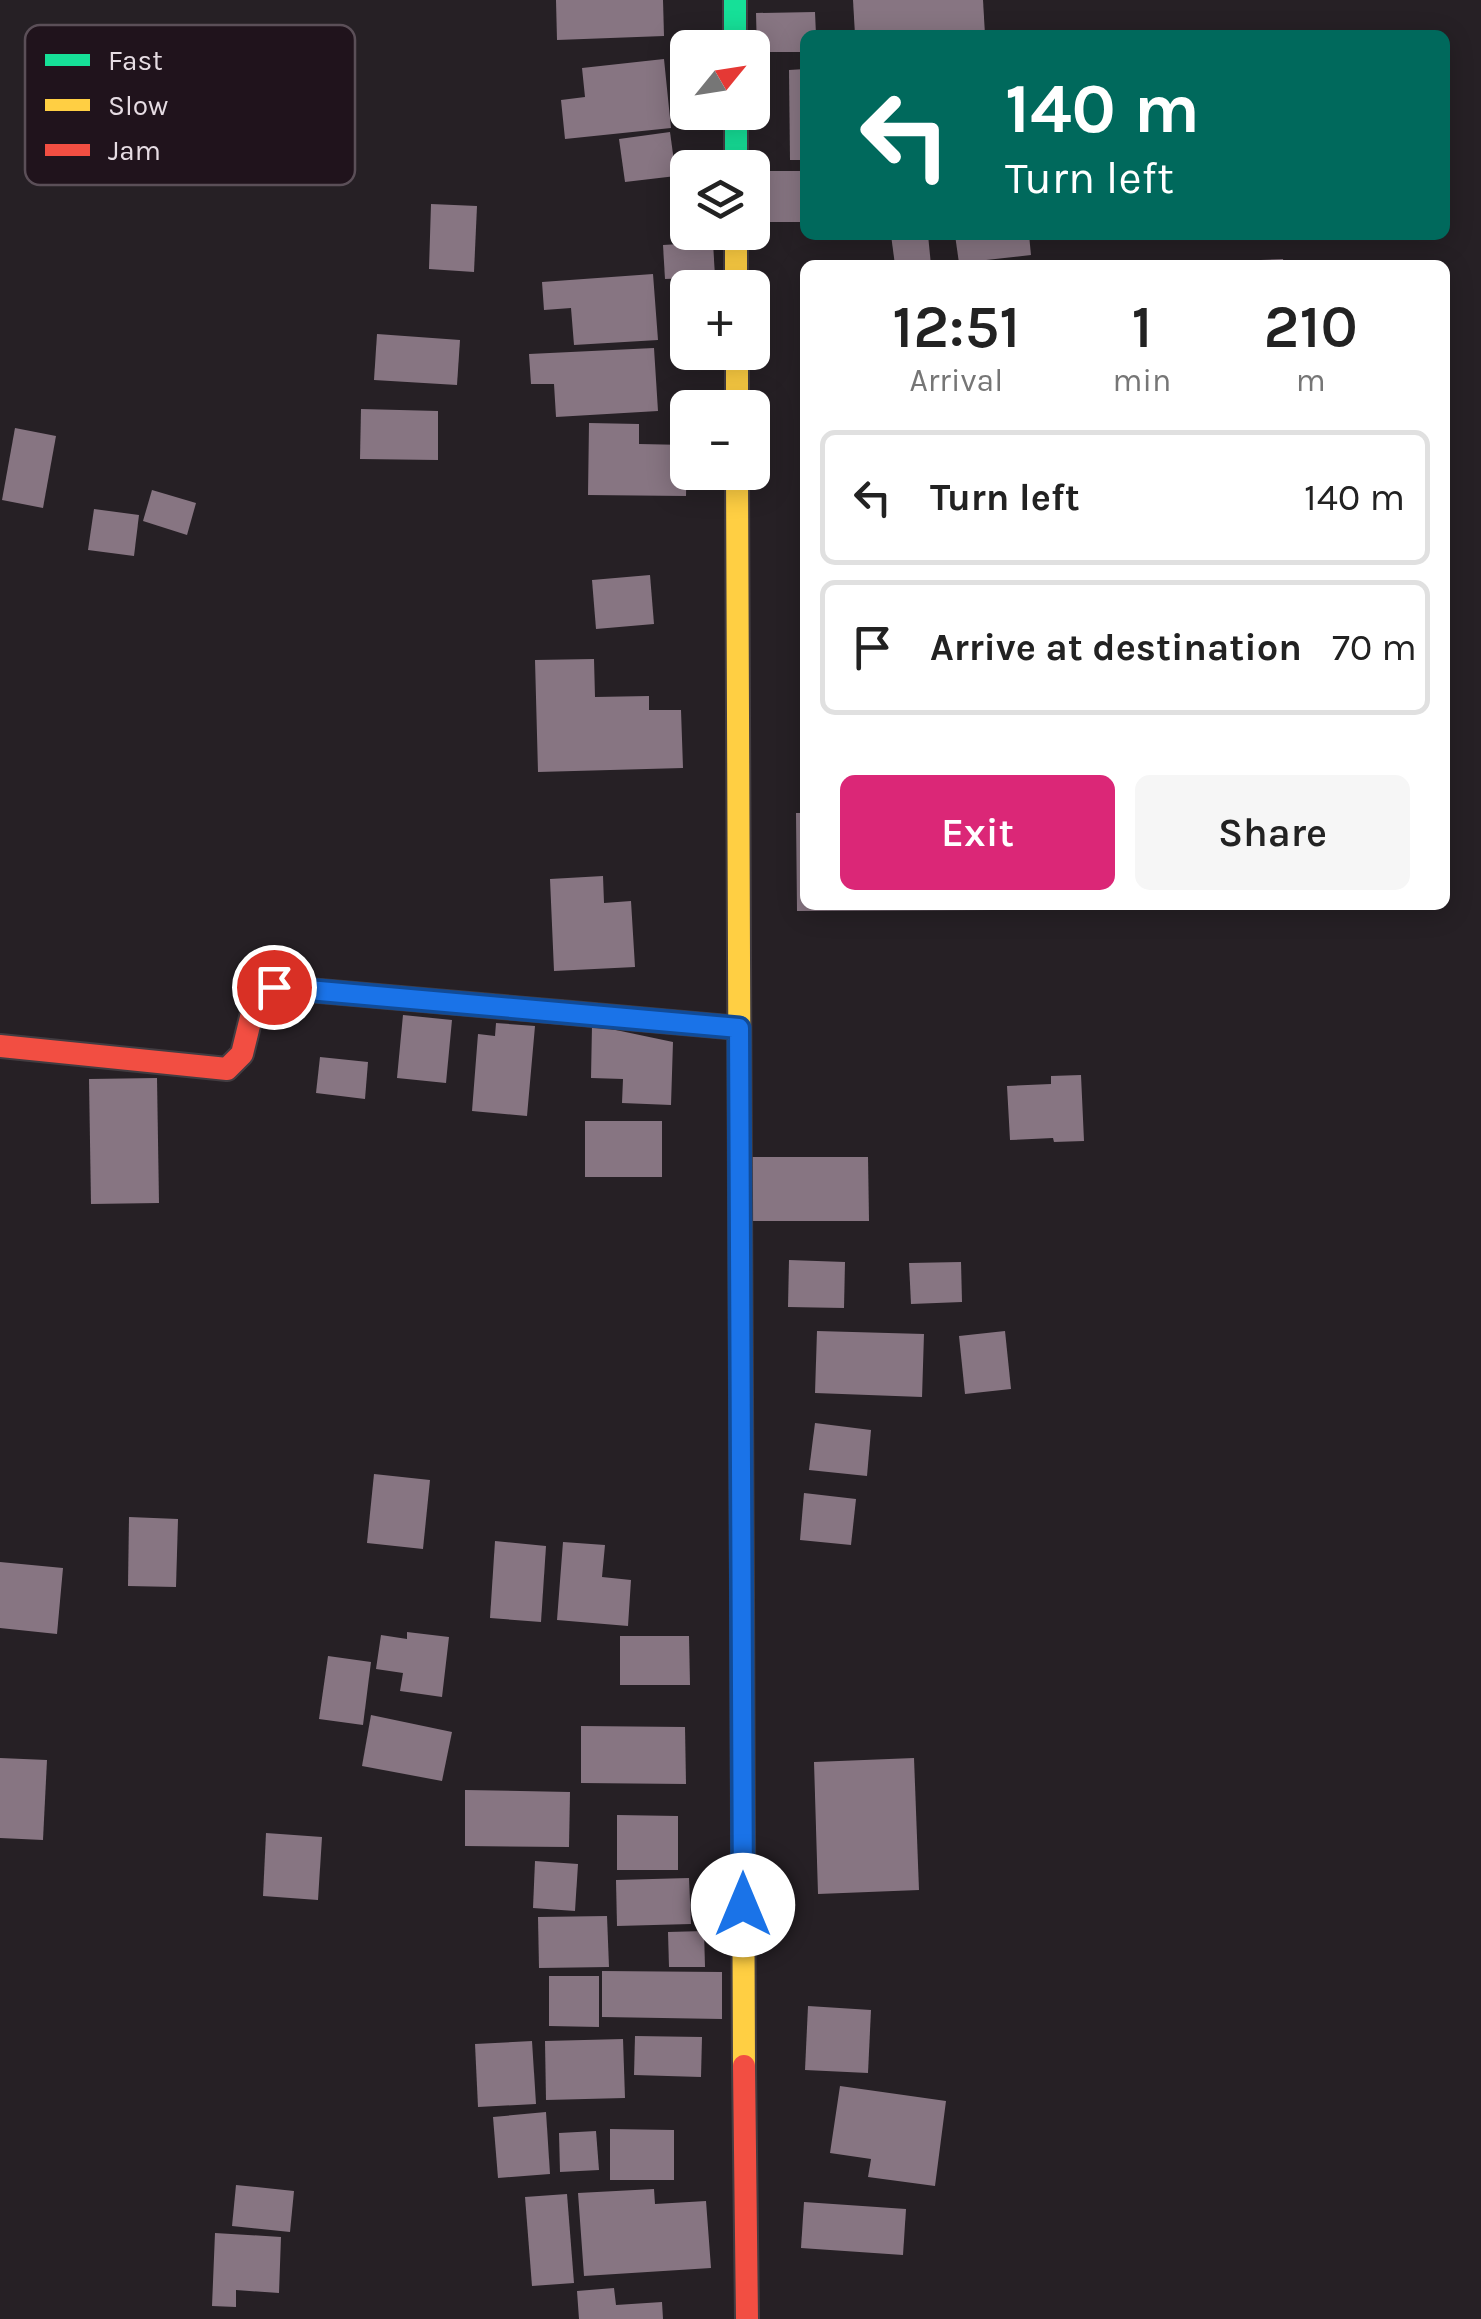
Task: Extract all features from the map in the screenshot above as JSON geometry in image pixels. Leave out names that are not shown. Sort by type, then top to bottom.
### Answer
[{"type":"street","points":[[735,0],[735,30]]},
{"type":"street","points":[[737,490],[747,2319]]},
{"type":"street","points":[[0,1046],[227,1069],[242,1054],[255,1001],[274,987],[739,1028]]},
{"type":"building","points":[[556,0],[663,0],[664,36],[557,40]]},
{"type":"building","points":[[853,0],[983,0],[985,30],[855,30]]},
{"type":"building","points":[[815,12],[816,30],[800,30],[800,52],[770,52],[770,30],[756,30],[756,13]]},
{"type":"building","points":[[664,59],[670,128],[565,139],[561,100],[585,97],[582,68]]},
{"type":"building","points":[[800,69],[800,160],[790,160],[789,70]]},
{"type":"building","points":[[670,132],[670,177],[625,182],[619,139]]},
{"type":"building","points":[[770,171],[800,171],[800,222],[770,222]]},
{"type":"building","points":[[431,204],[477,206],[474,272],[429,269]]},
{"type":"building","points":[[892,240],[928,240],[930,260],[894,260]]},
{"type":"building","points":[[956,240],[1030,240],[1031,255],[959,260]]},
{"type":"building","points":[[663,245],[670,245],[670,250],[713,250],[715,270],[670,270],[670,279],[665,279]]},
{"type":"building","points":[[653,274],[658,340],[574,345],[571,308],[544,310],[542,282]]},
{"type":"building","points":[[377,334],[460,340],[457,385],[374,380]]},
{"type":"building","points":[[654,348],[658,411],[556,417],[554,384],[531,384],[529,354]]},
{"type":"building","points":[[361,409],[438,411],[438,460],[360,459]]},
{"type":"building","points":[[589,423],[639,424],[639,444],[670,445],[670,490],[686,490],[686,496],[588,495]]},
{"type":"building","points":[[15,428],[56,436],[43,508],[2,500]]},
{"type":"building","points":[[152,490],[196,503],[187,535],[143,521]]},
{"type":"building","points":[[94,509],[139,515],[134,556],[88,550]]},
{"type":"building","points":[[650,575],[654,624],[596,629],[592,580]]},
{"type":"building","points":[[594,659],[595,697],[649,696],[649,710],[681,710],[683,768],[538,772],[535,660]]},
{"type":"building","points":[[796,813],[800,813],[800,910],[993,910],[797,911]]},
{"type":"building","points":[[603,876],[604,903],[631,901],[635,967],[554,971],[550,879]]},
{"type":"building","points":[[403,1015],[452,1020],[446,1083],[397,1078]]},
{"type":"building","points":[[496,1023],[535,1026],[527,1116],[472,1111],[478,1034],[495,1036]]},
{"type":"building","points":[[592,1025],[673,1042],[671,1105],[622,1103],[623,1079],[591,1078]]},
{"type":"building","points":[[320,1057],[368,1062],[365,1099],[316,1093]]},
{"type":"building","points":[[1081,1075],[1084,1141],[1010,1140],[1007,1086],[1051,1084],[1051,1076]]},
{"type":"building","points":[[157,1078],[159,1203],[91,1204],[89,1079]]},
{"type":"building","points":[[585,1121],[662,1121],[662,1177],[585,1177]]},
{"type":"building","points":[[751,1157],[868,1157],[869,1221],[751,1221]]},
{"type":"building","points":[[789,1260],[845,1262],[844,1308],[788,1307]]},
{"type":"building","points":[[961,1262],[962,1302],[911,1304],[909,1263]]},
{"type":"building","points":[[817,1331],[924,1334],[922,1397],[815,1393]]},
{"type":"building","points":[[1005,1331],[1011,1389],[965,1394],[959,1336]]},
{"type":"building","points":[[815,1423],[871,1430],[867,1476],[809,1470]]},
{"type":"building","points":[[374,1474],[430,1480],[423,1549],[367,1543]]},
{"type":"building","points":[[804,1493],[856,1499],[851,1545],[800,1540]]},
{"type":"building","points":[[129,1517],[178,1519],[176,1587],[128,1586]]},
{"type":"building","points":[[495,1541],[546,1546],[541,1622],[490,1618]]},
{"type":"building","points":[[563,1542],[605,1545],[602,1577],[631,1580],[628,1626],[557,1620]]},
{"type":"building","points":[[0,1562],[63,1568],[57,1634],[0,1628]]},
{"type":"building","points":[[407,1632],[449,1637],[442,1697],[400,1691],[403,1673],[376,1669],[381,1635],[407,1639]]},
{"type":"building","points":[[620,1636],[689,1636],[690,1685],[620,1685]]},
{"type":"building","points":[[328,1656],[371,1662],[363,1725],[319,1719]]},
{"type":"building","points":[[371,1715],[452,1732],[442,1781],[362,1766]]},
{"type":"building","points":[[581,1726],[685,1727],[686,1784],[581,1783]]},
{"type":"building","points":[[0,1758],[47,1760],[43,1840],[0,1838]]},
{"type":"building","points":[[914,1758],[919,1890],[818,1894],[814,1762]]},
{"type":"building","points":[[465,1790],[570,1792],[569,1847],[465,1846]]},
{"type":"building","points":[[617,1815],[678,1816],[678,1870],[617,1870]]},
{"type":"building","points":[[266,1833],[322,1837],[318,1900],[263,1896]]},
{"type":"building","points":[[535,1861],[578,1864],[575,1911],[533,1908]]},
{"type":"building","points":[[689,1878],[691,1924],[617,1926],[616,1880]]},
{"type":"building","points":[[607,1916],[609,1967],[539,1968],[538,1917]]},
{"type":"building","points":[[704,1931],[705,1967],[669,1967],[668,1932]]},
{"type":"building","points":[[602,1971],[722,1972],[722,2019],[602,2017]]},
{"type":"building","points":[[549,1976],[599,1976],[599,2027],[549,2026]]},
{"type":"building","points":[[808,2006],[871,2010],[868,2073],[805,2070]]},
{"type":"building","points":[[635,2036],[702,2037],[701,2077],[634,2075]]},
{"type":"building","points":[[623,2039],[625,2098],[546,2100],[545,2041]]},
{"type":"building","points":[[532,2041],[536,2104],[478,2107],[475,2044]]},
{"type":"building","points":[[840,2086],[946,2101],[935,2186],[868,2177],[871,2159],[830,2153]]},
{"type":"building","points":[[546,2112],[550,2174],[498,2178],[493,2117]]},
{"type":"building","points":[[610,2129],[674,2130],[674,2180],[610,2180]]},
{"type":"building","points":[[596,2131],[599,2170],[560,2172],[559,2133]]},
{"type":"building","points":[[236,2185],[294,2191],[290,2232],[232,2226]]},
{"type":"building","points":[[654,2189],[655,2204],[706,2201],[711,2268],[584,2276],[578,2193]]},
{"type":"building","points":[[567,2194],[574,2283],[532,2286],[525,2197]]},
{"type":"building","points":[[804,2202],[906,2209],[903,2255],[801,2248]]},
{"type":"building","points":[[215,2233],[281,2237],[279,2293],[236,2290],[236,2307],[212,2306]]},
{"type":"building","points":[[614,2288],[616,2305],[662,2302],[663,2319],[579,2319],[577,2291]]},
{"type":"traffic: fast","points":[[735,0],[735,30]]},
{"type":"traffic: fast","points":[[736,130],[736,150]]},
{"type":"traffic: fast","points":[[560,1012],[739,1028]]},
{"type":"traffic: slow","points":[[736,250],[736,270]]},
{"type":"traffic: slow","points":[[737,370],[737,390]]},
{"type":"traffic: slow","points":[[737,490],[740,1197]]},
{"type":"traffic: slow","points":[[742,1597],[744,2066]]},
{"type":"traffic: jam","points":[[0,1046],[227,1069],[242,1054],[255,1001],[274,987],[560,1012]]},
{"type":"traffic: jam","points":[[740,1197],[742,1597]]},
{"type":"traffic: jam","points":[[744,2066],[747,2319]]},
{"type":"route","points":[[274,987],[739,1028],[743,1905]]}]
